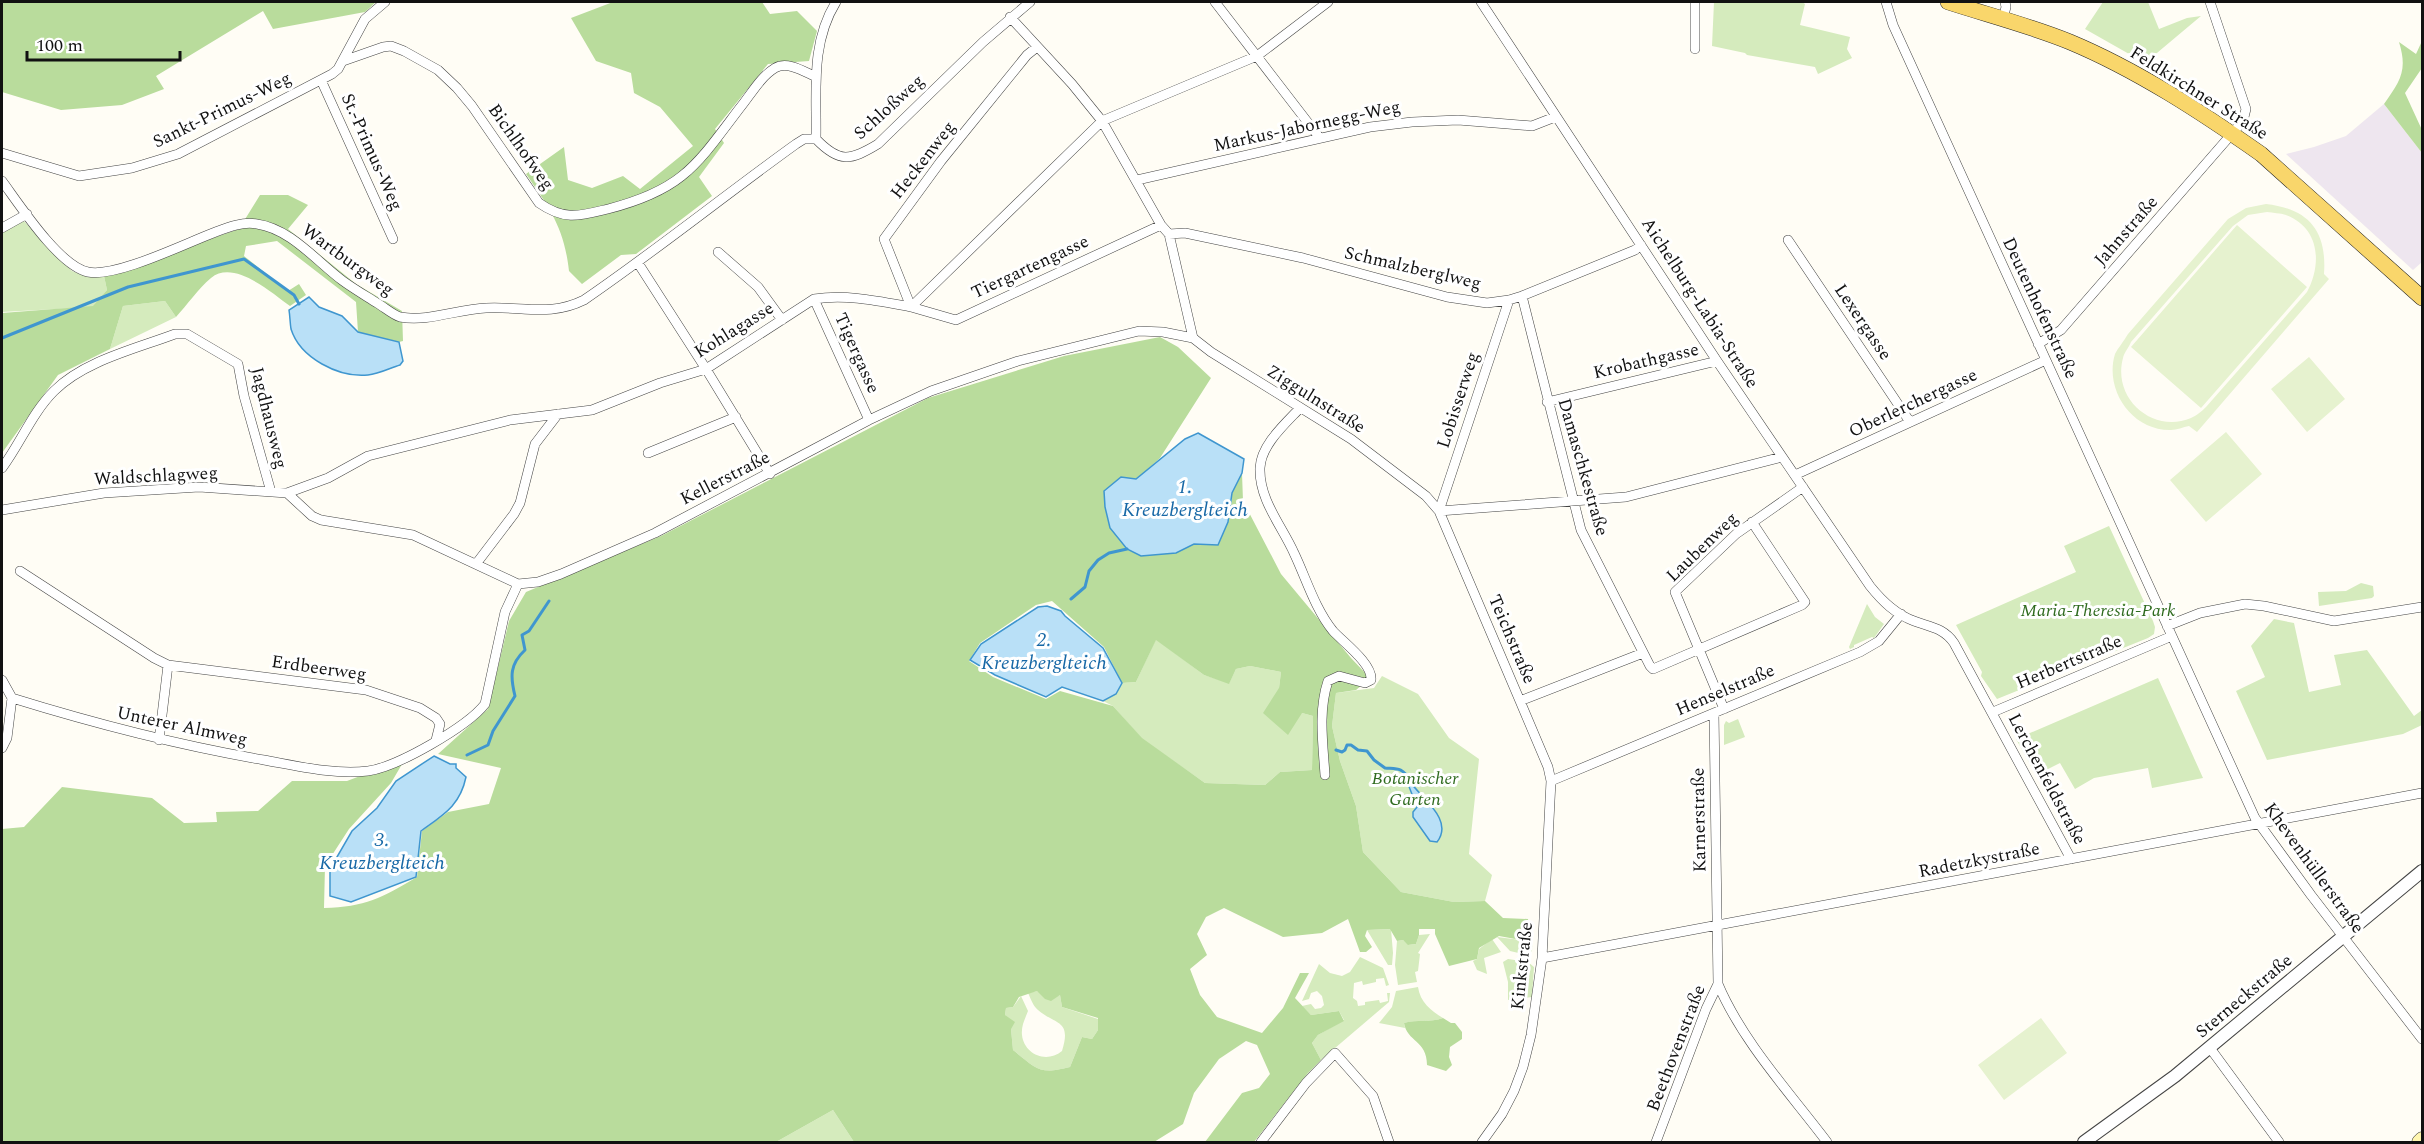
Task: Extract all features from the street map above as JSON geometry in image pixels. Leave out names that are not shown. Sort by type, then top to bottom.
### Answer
[{"type":"main road","name":"Feldkirchner Straße","points":[[1948,2],[2069,41],[2106,58],[2233,134],[2261,154],[2422,298]]},
{"type":"main road","points":[[2419,1143],[2422,1139]]},
{"type":"street","name":"Sankt-Primus-Weg","points":[[2,153],[79,176],[132,168],[178,154],[338,69],[365,19],[385,2]]},
{"type":"street","points":[[816,139],[814,76],[825,25],[836,2]]},
{"type":"street","name":"Schloßweg","points":[[816,139],[831,154],[840,158],[851,158],[862,154],[878,144],[1010,17],[1030,2]]},
{"type":"street","points":[[1215,2],[1319,137]]},
{"type":"street","points":[[911,307],[1102,121],[1257,56],[1328,2]]},
{"type":"street","name":"Aichelburg-Labia-Straße","points":[[1481,2],[1717,361],[1874,592],[1888,606],[1901,614]]},
{"type":"street","points":[[1695,2],[1695,49]]},
{"type":"street","name":"Deutenhofenstraße","points":[[1886,2],[1893,25],[2167,626]]},
{"type":"street","points":[[2003,19],[2005,2]]},
{"type":"street","name":"Jahnstraße","points":[[2038,344],[2061,330],[2243,122],[2246,108],[2210,2]]},
{"type":"street","points":[[1010,17],[1072,84],[1102,121],[1161,225],[1169,234],[1193,338]]},
{"type":"street","name":"Bichlhofweg","points":[[343,60],[391,46],[438,70],[458,88],[472,106],[539,203],[550,211],[565,216],[580,215],[629,203],[659,192],[677,182],[702,158],[763,79],[776,67],[783,65],[814,76]]},
{"type":"street","name":"Heckenweg","points":[[911,307],[884,238],[948,153],[1027,55],[1037,47]]},
{"type":"street","name":"St.-Primus-Weg","points":[[321,80],[393,239]]},
{"type":"street","name":"Markus-Jabornegg-Weg","points":[[1137,180],[1319,137],[1412,122],[1458,120],[1532,126],[1555,117]]},
{"type":"street","name":"Wartburgweg","points":[[2,181],[67,261],[88,272],[121,268],[224,229],[246,223],[282,232],[344,282],[399,317],[442,315],[486,308],[549,311],[584,300],[672,239],[713,204],[796,144],[804,139],[816,139]]},
{"type":"street","points":[[2,228],[27,214]]},
{"type":"street","name":"Tiergartengasse","points":[[911,307],[956,320],[1161,225]]},
{"type":"street","name":"Schmalzberglweg","points":[[1169,234],[1185,233],[1304,258],[1447,297],[1488,303],[1522,296],[1635,250],[1641,245]]},
{"type":"street","name":"Lexergasse","points":[[1788,240],[1910,422]]},
{"type":"street","points":[[718,252],[758,287],[782,320]]},
{"type":"street","points":[[638,263],[770,474]]},
{"type":"street","name":"Kohlagasse","points":[[287,494],[318,482],[368,456],[510,420],[600,407],[660,383],[706,369],[814,299],[832,296],[911,307]]},
{"type":"street","name":"Damaschkestraße","points":[[1522,296],[1573,502],[1581,530],[1592,555],[1653,669],[1699,651]]},
{"type":"street","name":"Tigergasse","points":[[814,299],[869,420]]},
{"type":"street","name":"Lobisserweg","points":[[1439,511],[1509,300]]},
{"type":"street","name":"Kellerstraße","points":[[518,584],[538,582],[561,574],[655,532],[770,474],[869,420],[931,391],[1018,361],[1139,331],[1163,332],[1193,338]]},
{"type":"street","name":"Jagdhausweg","points":[[2,468],[41,408],[53,392],[70,377],[88,366],[175,334],[188,334],[233,358],[238,364],[244,396],[271,492]]},
{"type":"street","name":"Ziggulnstraße","points":[[1193,338],[1211,352],[1351,439],[1426,496],[1439,511]]},
{"type":"street","name":"Oberlerchergasse","points":[[1795,476],[2046,360]]},
{"type":"street","name":"Krobathgasse","points":[[1547,402],[1717,361]]},
{"type":"street","points":[[1300,408],[1266,448],[1260,470],[1264,491],[1275,520],[1291,545],[1322,614],[1372,675],[1371,680],[1365,683],[1339,676],[1328,681],[1323,696],[1322,719],[1324,775]]},
{"type":"street","points":[[476,564],[514,514],[520,502],[535,444],[558,414]]},
{"type":"street","points":[[648,453],[736,417]]},
{"type":"street","points":[[1439,511],[1626,497],[1782,457]]},
{"type":"street","name":"Waldschlagweg","points":[[2,510],[104,493],[167,488],[199,487],[287,494]]},
{"type":"street","name":"Laubenweg","points":[[1724,709],[1675,592],[1752,522],[1803,487]]},
{"type":"street","points":[[287,494],[312,516],[321,520],[413,535],[518,584],[505,612],[485,704],[465,723],[436,740]]},
{"type":"street","name":"Teichstraße","points":[[1439,511],[1548,767],[1551,781]]},
{"type":"street","points":[[1699,651],[1802,605],[1804,602],[1804,598],[1752,522]]},
{"type":"street","name":"Erdbeerweg","points":[[21,571],[168,665],[366,690],[420,708],[436,718],[440,724],[436,740]]},
{"type":"street","points":[[2172,636],[2167,626],[2200,613],[2245,604],[2334,621],[2422,607]]},
{"type":"street","name":"Henselstraße","points":[[1551,781],[1860,652],[1879,641],[1901,614]]},
{"type":"street","name":"Lerchenfeldstraße","points":[[1901,614],[1942,630],[1950,638],[1993,712],[2003,736],[2072,859]]},
{"type":"street","name":"Herbertstraße","points":[[1993,712],[2172,636]]},
{"type":"street","name":"Khevenhüllerstraße","points":[[2172,636],[2258,824],[2422,1039]]},
{"type":"street","points":[[1520,701],[1643,652]]},
{"type":"street","points":[[159,740],[168,665]]},
{"type":"street","points":[[2,680],[12,698],[6,738],[2,748]]},
{"type":"street","name":"Unterer Almweg","points":[[12,698],[109,728],[159,740],[305,768],[369,771],[404,757],[436,740]]},
{"type":"street","name":"Karnerstraße","points":[[1714,713],[1716,927]]},
{"type":"street","name":"Kinkstraße","points":[[1482,1143],[1502,1114],[1523,1067],[1531,1035],[1542,958],[1551,781]]},
{"type":"street","name":"Radetzkystraße","points":[[1542,958],[2422,793]]},
{"type":"street","name":"Sterneckstraße","points":[[2084,1143],[2210,1048],[2422,871]]},
{"type":"street","name":"Beethovenstraße","points":[[1656,1143],[1706,1009],[1718,984],[1716,927]]},
{"type":"street","points":[[1718,984],[1732,1014],[1827,1143]]},
{"type":"street","points":[[2210,1048],[2280,1143]]},
{"type":"street","points":[[1260,1143],[1306,1083],[1335,1053],[1372,1096],[1389,1143]]},
{"type":"shaded area","points":[[2384,104],[2422,153],[2422,262],[2413,270],[2286,154],[2346,136]]},
{"type":"green space","points":[[2,2],[376,2],[365,12],[273,29],[263,11],[156,76],[164,89],[122,105],[61,110],[2,92]]},
{"type":"green space","points":[[613,2],[762,2],[770,14],[797,11],[817,31],[809,61],[768,64],[715,129],[724,143],[699,177],[712,196],[636,254],[621,255],[582,284],[569,271],[560,230],[526,174],[564,147],[568,180],[592,188],[623,176],[640,189],[693,146],[660,107],[634,93],[631,73],[596,61],[571,18]]},
{"type":"green space","points":[[1714,2],[1802,2],[1805,4],[1800,25],[1850,37],[1847,49],[1852,58],[1818,74],[1815,67],[1747,55],[1712,46]]},
{"type":"green space","points":[[2103,2],[2148,2],[2159,29],[2187,18],[2201,16],[2145,63],[2085,29]]},
{"type":"green space","points":[[2422,41],[2422,68],[2405,93],[2422,130],[2422,153],[2384,104],[2401,75],[2403,61],[2399,42],[2416,54]]},
{"type":"green space","points":[[260,195],[288,195],[308,205],[288,229],[356,284],[402,311],[403,341],[358,332],[356,302],[277,241],[246,246],[244,256],[288,291],[299,284],[306,295],[290,306],[252,280],[241,275],[220,273],[211,278],[197,292],[176,317],[165,301],[123,306],[110,349],[58,375],[2,453],[2,313],[93,306],[107,290],[104,276],[239,229]]},
{"type":"green space","points":[[2266,204],[2294,211],[2304,217],[2318,234],[2324,259],[2324,274],[2329,279],[2197,432],[2189,426],[2171,430],[2144,424],[2124,406],[2118,394],[2113,368],[2115,354],[2128,334],[2228,219],[2246,208]],"holes":[[[2267,212],[2286,215],[2297,221],[2312,238],[2315,248],[2315,270],[2307,292],[2201,412],[2177,422],[2150,417],[2130,399],[2124,387],[2121,373],[2124,354],[2131,342],[2233,226],[2248,215]]]},
{"type":"green space","points":[[24,221],[72,271],[89,277],[104,276],[107,290],[93,307],[2,312],[2,231]]},
{"type":"green space","points":[[2237,225],[2307,287],[2201,408],[2131,347]]},
{"type":"green space","points":[[165,301],[176,317],[110,349],[123,306]]},
{"type":"green space","points":[[1160,337],[1178,347],[1211,378],[1160,458],[1136,480],[1176,553],[1194,544],[1218,545],[1231,510],[1232,493],[1242,473],[1243,501],[1281,574],[1370,678],[1356,690],[1336,693],[1332,726],[1340,761],[1356,806],[1363,852],[1401,892],[1454,902],[1485,901],[1503,918],[1528,919],[1529,930],[1521,940],[1499,936],[1479,948],[1477,959],[1449,966],[1435,929],[1419,929],[1416,944],[1408,945],[1403,940],[1397,941],[1390,929],[1367,930],[1365,936],[1372,947],[1366,952],[1360,952],[1348,919],[1322,933],[1283,937],[1224,908],[1206,917],[1197,934],[1207,955],[1190,969],[1200,995],[1217,1017],[1262,1033],[1283,1008],[1300,973],[1309,973],[1295,998],[1311,1015],[1339,1011],[1344,1021],[1318,1035],[1312,1043],[1321,1060],[1308,1073],[1254,1142],[1205,1142],[1242,1093],[1259,1088],[1270,1074],[1257,1045],[1246,1041],[1219,1059],[1194,1093],[1183,1124],[1154,1142],[854,1142],[833,1110],[776,1142],[2,1142],[2,829],[24,827],[62,787],[152,798],[184,823],[217,822],[216,812],[258,811],[292,781],[347,781],[405,759],[391,783],[349,829],[325,866],[324,908],[351,906],[383,896],[417,877],[422,831],[448,812],[489,804],[501,768],[438,754],[488,709],[509,621],[526,592],[661,536],[928,398],[1064,356]],"holes":[[[1052,601],[1104,647],[1122,683],[1136,682],[1156,640],[1204,675],[1229,684],[1236,669],[1250,666],[1281,672],[1279,688],[1263,713],[1288,735],[1302,713],[1313,716],[1312,770],[1280,772],[1265,785],[1205,783],[1142,738],[1113,706],[1060,691],[1046,699],[993,677],[969,661],[980,643],[1036,605]],[[1037,991],[1045,999],[1051,1001],[1060,995],[1062,1007],[1098,1018],[1098,1030],[1092,1039],[1082,1037],[1070,1067],[1039,1069],[1013,1050],[1011,1029],[1015,1022],[1005,1015],[1006,1008],[1013,1007],[1019,997]]]},
{"type":"green space","points":[[2309,357],[2345,399],[2307,432],[2271,389]]},
{"type":"green space","points":[[2226,432],[2262,474],[2206,522],[2170,480]]},
{"type":"green space","name":"Maria-Theresia-Park","points":[[2109,526],[2153,621],[2154,634],[1997,699],[1981,676],[1982,672],[1956,625],[2076,572],[2064,546]]},
{"type":"green space","points":[[2361,583],[2373,586],[2374,596],[2372,598],[2319,606],[2318,592],[2346,591]]},
{"type":"green space","points":[[1867,604],[1875,617],[1884,624],[1874,638],[1854,645],[1850,649],[1849,647]]},
{"type":"green space","points":[[2274,619],[2294,623],[2309,692],[2341,685],[2334,655],[2367,650],[2414,716],[2422,710],[2422,725],[2403,734],[2267,760],[2236,691],[2265,677],[2251,646]]},
{"type":"green space","points":[[1156,639],[1204,675],[1229,683],[1236,669],[1250,666],[1281,672],[1279,688],[1302,713],[1313,716],[1312,770],[1280,772],[1265,785],[1205,783],[1142,739],[1113,706],[1103,701],[1116,694],[1122,683],[1136,682]]},
{"type":"green space","name":"Botanischer Garten","points":[[1382,676],[1418,694],[1449,738],[1479,759],[1469,854],[1492,875],[1485,901],[1454,902],[1401,892],[1363,852],[1356,806],[1340,761],[1332,726],[1336,693],[1374,688]]},
{"type":"green space","points":[[2158,678],[2203,778],[2152,788],[2148,768],[2094,778],[2075,789],[2060,763],[2036,775],[2016,739]]},
{"type":"green space","points":[[1738,719],[1745,737],[1724,745],[1726,721],[1729,723]]},
{"type":"green space","points":[[1529,927],[1533,927],[1532,951],[1527,955],[1510,951],[1497,937],[1521,940]]},
{"type":"green space","points":[[1391,929],[1392,965],[1388,965],[1367,930]]},
{"type":"green space","points":[[1430,934],[1418,953],[1420,954],[1418,971],[1415,972],[1417,982],[1398,985],[1395,965],[1397,941],[1403,940],[1409,945],[1416,944],[1419,935]]},
{"type":"green space","points":[[1492,939],[1501,952],[1484,958],[1487,974],[1477,970],[1473,961],[1477,959],[1479,949]]},
{"type":"green space","points":[[1360,957],[1383,968],[1389,985],[1386,986],[1384,978],[1363,985],[1362,981],[1354,983],[1353,998],[1357,1001],[1358,1006],[1365,1005],[1365,1002],[1388,1001],[1387,993],[1390,993],[1389,1002],[1321,1060],[1312,1043],[1318,1035],[1344,1020],[1339,1011],[1311,1015],[1302,1006],[1311,1004],[1315,1009],[1324,1005],[1322,996],[1317,991],[1311,993],[1309,999],[1302,1001],[1319,964],[1330,973],[1342,976],[1350,972]]},
{"type":"green space","points":[[1508,959],[1528,962],[1534,967],[1532,997],[1508,1000],[1508,982],[1503,962]]},
{"type":"green space","points":[[1418,987],[1427,1006],[1443,1018],[1404,1023],[1405,1028],[1379,1023],[1392,1007],[1396,991]]},
{"type":"green space","points":[[1037,991],[1055,997],[1060,995],[1062,1007],[1098,1019],[1098,1030],[1092,1039],[1082,1037],[1070,1067],[1039,1069],[1013,1050],[1011,1029],[1005,1015],[1006,1008],[1013,1007],[1021,996],[1028,1011],[1022,1032],[1027,1047],[1031,1052],[1043,1057],[1056,1055],[1062,1051],[1065,1041],[1063,1028],[1035,1006],[1028,993]]},
{"type":"green space","points":[[1443,1018],[1455,1023],[1462,1032],[1462,1039],[1450,1047],[1449,1057],[1452,1065],[1446,1071],[1427,1065],[1424,1051],[1409,1034],[1404,1023]]},
{"type":"green space","points":[[2041,1018],[2067,1053],[2004,1100],[1978,1065]]},
{"type":"green space","points":[[833,1110],[854,1142],[776,1142]]},
{"type":"water","points":[[309,297],[319,307],[342,316],[358,332],[399,342],[403,361],[400,365],[368,375],[345,373],[322,364],[303,349],[291,329],[289,310]]},
{"type":"water","name":"1. Kreuzberglteich","points":[[1198,433],[1244,459],[1242,473],[1232,493],[1228,522],[1218,545],[1194,544],[1176,553],[1141,556],[1127,549],[1110,528],[1104,491],[1121,477],[1136,479],[1185,439]]},
{"type":"water","name":"2. Kreuzberglteich","points":[[1047,606],[1061,611],[1103,648],[1122,683],[1116,694],[1103,701],[1062,687],[1046,697],[995,675],[970,660],[981,644],[1038,607]]},
{"type":"water","name":"3. Kreuzberglteich","points":[[434,756],[450,764],[456,764],[456,768],[466,777],[460,795],[450,809],[421,831],[416,877],[351,902],[330,896],[330,869],[352,831],[377,808],[396,781]]},
{"type":"water","points":[[1409,780],[1439,817],[1442,825],[1437,842],[1430,841],[1413,817],[1413,812],[1417,807],[1408,784]]},
{"type":"waterway","points":[[2,338],[128,287],[244,259],[294,295],[299,304]]},
{"type":"waterway","points":[[1071,599],[1085,587],[1089,571],[1098,560],[1109,553],[1127,549]]},
{"type":"waterway","points":[[467,755],[488,745],[493,731],[515,696],[512,671],[516,660],[525,650],[522,635],[529,631],[549,601]]},
{"type":"waterway","points":[[1336,750],[1342,752],[1347,745],[1351,745],[1358,750],[1367,751],[1385,768],[1402,771],[1409,780]]}]
